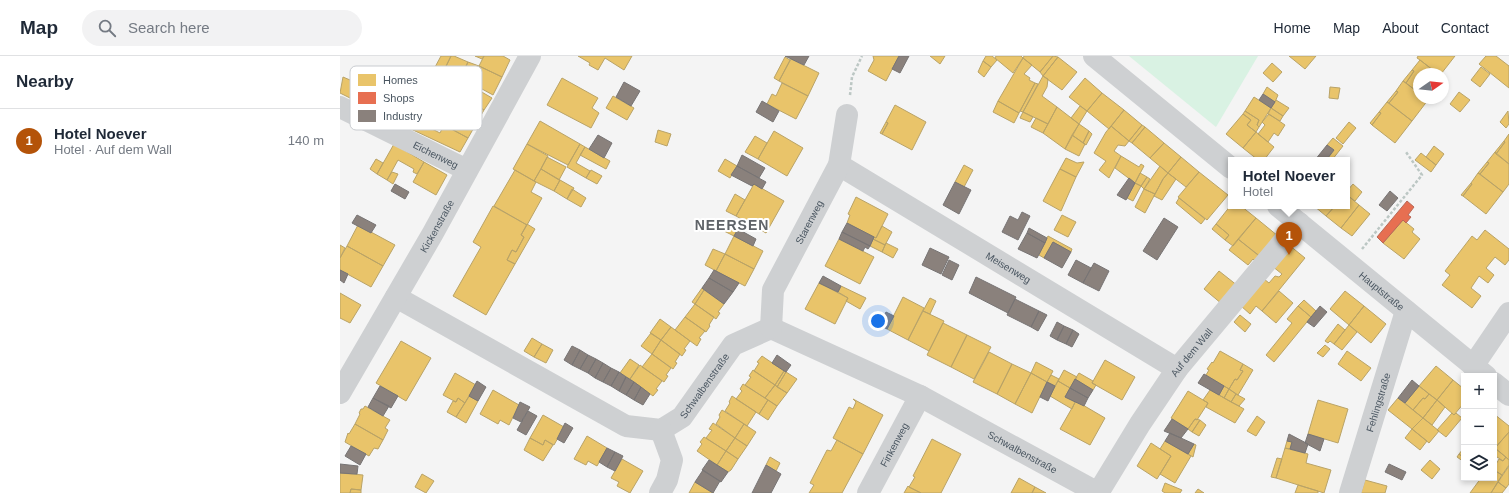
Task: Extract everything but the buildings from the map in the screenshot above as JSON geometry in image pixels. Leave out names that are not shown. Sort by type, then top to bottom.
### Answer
[{"type":"street","name":"Kickenstraße","points":[[340,393],[396,297],[530,56]]},
{"type":"street","points":[[1094,56],[1228,166]]},
{"type":"street","name":"Eichenweg","points":[[340,106],[350,111]]},
{"type":"street","name":"Starenweg","points":[[771,328],[773,290],[840,165],[847,115]]},
{"type":"street","name":"Eichenweg","points":[[388,130],[467,170]]},
{"type":"street","name":"Meisenweg","points":[[840,165],[1177,369]]},
{"type":"street","name":"Hauptstraße","points":[[1282,209],[1479,371]]},
{"type":"street","name":"Auf dem Wall","points":[[1098,493],[1140,424],[1177,369],[1299,223]]},
{"type":"street","points":[[396,297],[626,426],[661,430],[672,460],[667,480],[660,493]]},
{"type":"street","name":"Fehlingstraße","points":[[1350,493],[1406,311]]},
{"type":"street","points":[[1479,371],[1509,313]]},
{"type":"street","name":"Schwalbenstraße","points":[[661,430],[682,417],[733,345],[771,328],[920,396],[1098,493]]},
{"type":"street","points":[[1497,386],[1509,396]]},
{"type":"street","name":"Finkenweg","points":[[868,493],[920,396]]},
{"type":"path","points":[[847,115],[852,77],[862,56]]},
{"type":"path","points":[[1349,264],[1422,175],[1406,152]]},
{"type":"green space","points":[[1129,56],[1258,56],[1216,127]]},
{"type":"place","name":"Hotel Noever","points":[[1289,255]]},
{"type":"district","name":"NEERSEN","points":[[732,225]]}]
